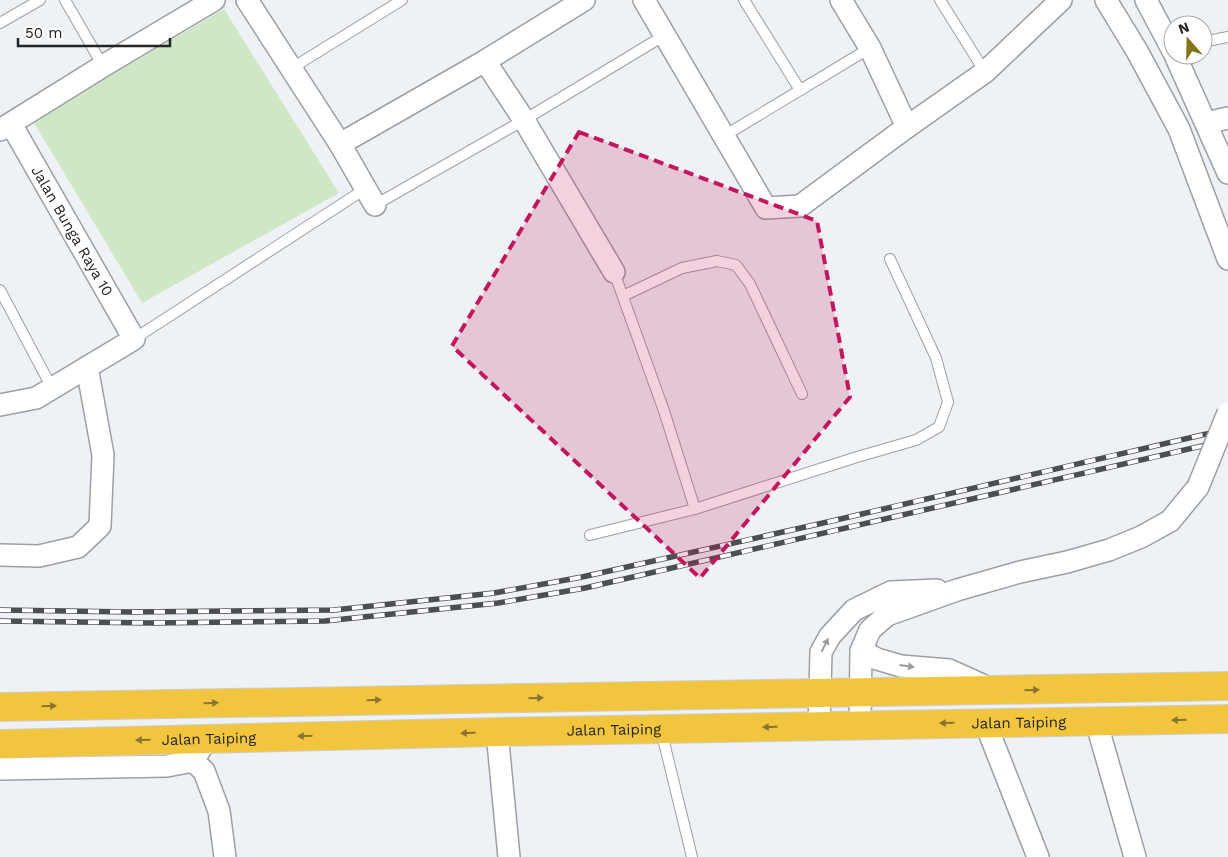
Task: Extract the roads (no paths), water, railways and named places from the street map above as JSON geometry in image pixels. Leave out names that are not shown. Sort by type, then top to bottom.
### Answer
[{"type":"highway","points":[[0,707],[1228,686]]},
{"type":"highway","name":"Jalan Taiping","points":[[0,744],[200,750],[497,732],[1228,719]]},
{"type":"street","points":[[5,127],[214,0]]},
{"type":"street","points":[[247,0],[340,144],[370,197]]},
{"type":"street","points":[[340,144],[485,61],[584,0]]},
{"type":"street","points":[[644,0],[766,208],[800,206],[985,72],[1059,1]]},
{"type":"street","points":[[841,0],[870,48],[907,127]]},
{"type":"street","points":[[1106,0],[1137,51],[1179,128],[1228,259]]},
{"type":"street","points":[[1146,0],[1163,32]]},
{"type":"street","points":[[485,61],[524,120],[614,272]]},
{"type":"street","points":[[1179,65],[1228,173]]},
{"type":"street","points":[[1206,123],[1228,118]]},
{"type":"street","name":"Jalan Bunga Raya 10","points":[[5,127],[134,339]]},
{"type":"street","points":[[0,405],[36,398],[134,339]]},
{"type":"street","points":[[0,555],[39,556],[78,547],[100,526],[103,455],[87,367]]},
{"type":"street","points":[[860,725],[861,651],[870,630],[887,615],[957,590],[1109,550],[1141,537],[1170,521],[1198,487],[1228,413]]},
{"type":"street","points":[[819,726],[822,652],[830,636],[854,610],[890,592],[957,590]]},
{"type":"street","points":[[861,651],[877,659],[901,666],[949,670],[993,690]]},
{"type":"street","points":[[1096,721],[1135,857]]},
{"type":"street","points":[[985,722],[1038,857]]},
{"type":"street","points":[[497,732],[510,857]]},
{"type":"street","points":[[0,769],[167,766],[200,750],[204,771],[219,811],[225,857]]},
{"type":"lane","points":[[0,23],[40,0]]},
{"type":"lane","points":[[65,0],[103,66]]},
{"type":"lane","points":[[292,68],[402,0]]},
{"type":"lane","points":[[744,0],[800,90]]},
{"type":"lane","points":[[940,0],[985,72]]},
{"type":"lane","points":[[134,339],[370,197],[524,120],[665,35]]},
{"type":"lane","points":[[1213,40],[1228,37]]},
{"type":"lane","points":[[724,136],[870,48]]},
{"type":"lane","points":[[590,535],[694,510],[916,440],[939,427],[948,402],[936,358],[890,259]]},
{"type":"lane","points":[[623,296],[682,268],[717,261],[736,265],[750,284],[802,394]]},
{"type":"lane","points":[[614,272],[664,411],[694,510]]},
{"type":"lane","points":[[0,290],[52,388]]},
{"type":"lane","points":[[661,729],[692,857]]},
{"type":"railway","points":[[0,610],[131,612],[334,610],[494,593],[582,577],[1228,429]]},
{"type":"railway","points":[[0,621],[153,623],[325,621],[498,603],[585,588],[1228,440]]}]
